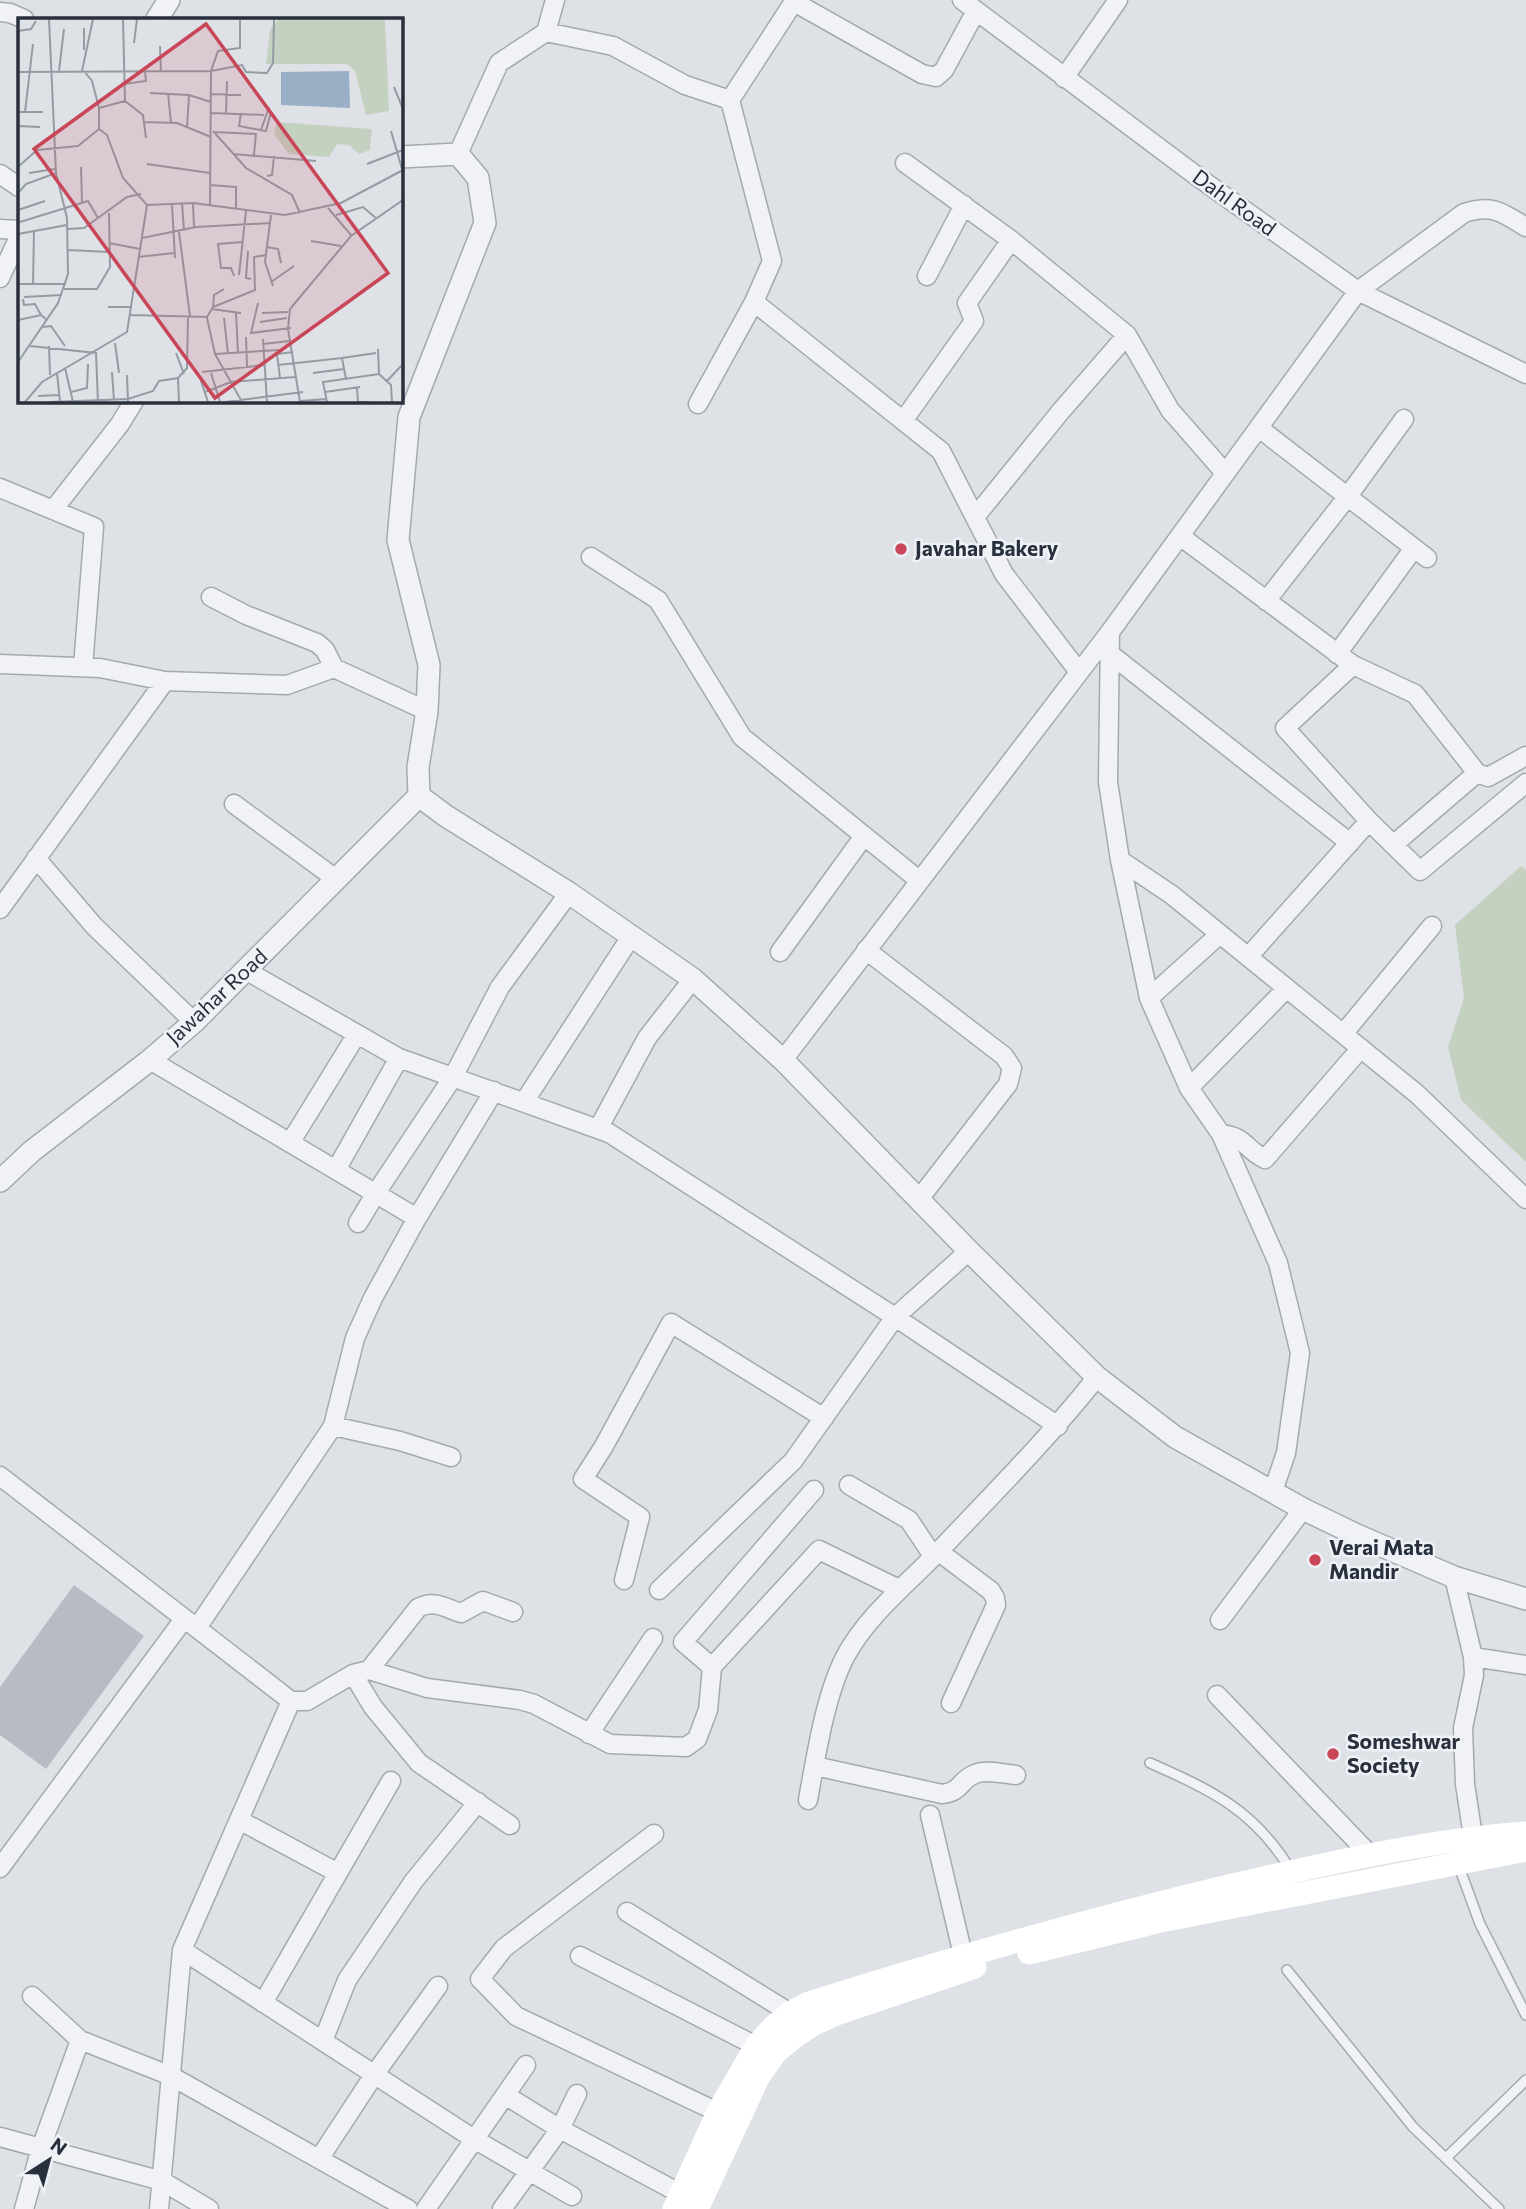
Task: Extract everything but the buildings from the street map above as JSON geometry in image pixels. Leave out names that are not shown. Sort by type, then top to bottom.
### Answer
[{"type":"main road","points":[[728,2117],[776,2052],[814,2024],[1112,1923],[1292,1871],[1473,1837],[1526,1833]]},
{"type":"main road","points":[[684,2204],[728,2117],[756,2046],[773,2026],[809,2003],[962,1955],[1112,1923],[1526,1850]]},
{"type":"street","points":[[158,18],[169,0]]},
{"type":"street","points":[[458,154],[499,63],[546,33],[555,0]]},
{"type":"street","points":[[1064,78],[1118,0]]},
{"type":"street","points":[[698,404],[754,302],[772,261],[730,100],[794,1],[922,74],[936,77],[944,70],[969,6]]},
{"type":"street","name":"Dahl Road","points":[[969,6],[1358,291],[1526,374]]},
{"type":"street","points":[[0,12],[22,18]]},
{"type":"street","points":[[546,33],[613,46],[685,85],[730,100]]},
{"type":"street","points":[[402,157],[458,154]]},
{"type":"street","points":[[458,154],[478,178],[485,223],[409,417],[398,540],[429,665],[427,711],[418,768],[419,796],[446,817],[632,935],[693,979],[783,1060],[969,1251],[1097,1377],[1175,1437],[1303,1509],[1454,1577],[1526,1599]]},
{"type":"street","points":[[905,163],[1011,240],[1127,334],[1170,410],[1226,473]]},
{"type":"street","points":[[0,174],[18,186]]},
{"type":"street","points":[[928,276],[964,205]]},
{"type":"street","points":[[783,1060],[1110,632],[1358,291],[1464,213],[1482,207],[1498,210],[1526,227]]},
{"type":"street","points":[[0,229],[18,230]]},
{"type":"street","points":[[0,278],[18,239]]},
{"type":"street","points":[[903,421],[974,321],[967,303],[1011,240]]},
{"type":"street","points":[[754,302],[941,451],[1004,574],[1079,672]]},
{"type":"street","points":[[975,517],[1127,334]]},
{"type":"street","points":[[53,510],[120,424],[133,402]]},
{"type":"street","points":[[1266,601],[1404,419]]},
{"type":"street","points":[[1259,428],[1421,553],[1337,654]]},
{"type":"street","points":[[0,488],[94,527],[83,667]]},
{"type":"street","points":[[1180,536],[1353,666],[1415,695],[1477,773],[1488,777],[1526,756]]},
{"type":"street","points":[[591,557],[658,600],[742,737],[919,881]]},
{"type":"street","points":[[211,597],[246,615],[317,643],[334,668],[427,711]]},
{"type":"street","points":[[1110,632],[1108,782],[1120,860],[1149,998],[1189,1088],[1221,1134],[1278,1263],[1300,1353],[1286,1453],[1273,1491]]},
{"type":"street","points":[[1110,653],[1350,843]]},
{"type":"street","points":[[0,664],[100,668],[165,681],[286,685],[334,668]]},
{"type":"street","points":[[1353,666],[1285,728],[1369,821],[1420,871],[1526,783]]},
{"type":"street","points":[[0,909],[165,681]]},
{"type":"street","points":[[1393,845],[1477,773]]},
{"type":"street","name":"Jawahar Road","points":[[0,1181],[32,1151],[194,1022],[419,796]]},
{"type":"street","points":[[234,804],[337,879]]},
{"type":"street","points":[[1248,957],[1369,821]]},
{"type":"street","points":[[780,951],[864,836]]},
{"type":"street","points":[[36,858],[94,926],[194,1022]]},
{"type":"street","points":[[1120,860],[1172,895],[1417,1094],[1526,1199]]},
{"type":"street","points":[[358,1223],[453,1077],[500,987],[569,894]]},
{"type":"street","points":[[1343,1034],[1432,926]]},
{"type":"street","points":[[1149,998],[1220,934]]},
{"type":"street","points":[[524,1102],[632,935]]},
{"type":"street","points":[[866,950],[1004,1056],[1012,1068],[1008,1084],[919,1199]]},
{"type":"street","points":[[247,971],[399,1059],[609,1133],[895,1317],[1058,1426]]},
{"type":"street","points":[[598,1129],[647,1038],[693,979]]},
{"type":"street","points":[[1189,1088],[1287,988]]},
{"type":"street","points":[[290,1143],[358,1034]]},
{"type":"street","points":[[1221,1134],[1237,1136],[1265,1159],[1361,1048]]},
{"type":"street","points":[[337,1170],[399,1059]]},
{"type":"street","points":[[149,1060],[417,1217]]},
{"type":"street","points":[[0,1868],[190,1623],[333,1426],[355,1338],[373,1298],[417,1217],[494,1091]]},
{"type":"street","points":[[659,1590],[793,1461],[895,1317],[969,1251]]},
{"type":"street","points":[[624,1580],[640,1517],[583,1479],[671,1323],[824,1418]]},
{"type":"street","points":[[807,1801],[832,1689],[845,1657],[863,1628],[1058,1426],[1097,1377]]},
{"type":"street","points":[[333,1426],[400,1441],[451,1457]]},
{"type":"street","points":[[0,1476],[291,1701],[307,1701],[361,1672],[418,1608],[426,1604],[436,1604],[461,1613],[483,1601],[513,1612]]},
{"type":"street","points":[[849,1485],[909,1520],[936,1553],[991,1591],[995,1598],[996,1605],[951,1703]]},
{"type":"street","points":[[712,1667],[683,1642],[814,1490]]},
{"type":"street","points":[[1220,1620],[1303,1509]]},
{"type":"street","points":[[361,1672],[427,1688],[534,1704],[610,1744],[686,1747],[697,1739],[708,1710],[712,1667],[819,1550],[899,1589]]},
{"type":"street","points":[[1454,1577],[1473,1657],[1474,1675],[1463,1728],[1465,1784],[1473,1837]]},
{"type":"street","points":[[589,1734],[653,1638]]},
{"type":"street","points":[[1473,1657],[1526,1665]]},
{"type":"street","points":[[361,1672],[373,1707],[419,1763],[510,1825]]},
{"type":"street","points":[[1217,1695],[1371,1856]]},
{"type":"street","points":[[159,2209],[182,1951],[291,1701]]},
{"type":"street","points":[[815,1766],[942,1794],[953,1793],[973,1774],[981,1772],[1016,1775]]},
{"type":"street","points":[[263,2003],[391,1781]]},
{"type":"street","points":[[323,2041],[347,1980],[413,1882],[478,1802]]},
{"type":"street","points":[[930,1815],[962,1955]]},
{"type":"street","points":[[239,1821],[338,1873]]},
{"type":"street","points":[[654,1834],[504,1948],[480,1979],[516,2016],[728,2117]]},
{"type":"street","points":[[628,1912],[790,2013]]},
{"type":"street","points":[[182,1951],[474,2139],[572,2196]]},
{"type":"street","points":[[580,1955],[756,2046]]},
{"type":"street","points":[[319,2159],[374,2074],[438,1986]]},
{"type":"street","points":[[32,1996],[80,2040],[171,2076],[408,2209]]},
{"type":"street","points":[[24,2209],[41,2148],[80,2040]]},
{"type":"street","points":[[426,2209],[526,2065]]},
{"type":"street","points":[[502,2209],[560,2129],[578,2094]]},
{"type":"street","points":[[505,2095],[684,2204]]},
{"type":"street","points":[[0,2137],[162,2180],[209,2209]]},
{"type":"lane","points":[[1150,1763],[1199,1785],[1242,1812],[1275,1844],[1292,1871]]},
{"type":"lane","points":[[1458,1863],[1480,1924],[1526,2015]]},
{"type":"lane","points":[[1287,1970],[1388,2099],[1413,2127],[1499,2209]]},
{"type":"lane","points":[[1446,2158],[1526,2080]]},
{"type":"green space","points":[[1521,866],[1526,870],[1526,1162],[1461,1100],[1448,1047],[1464,998],[1455,925]]},
{"type":"place","name":"Javahar Bakery","points":[[901,549]]},
{"type":"place","name":"Verai Mata Mandir","points":[[1315,1560]]},
{"type":"place","name":"Someshwar Society","points":[[1333,1754]]}]
